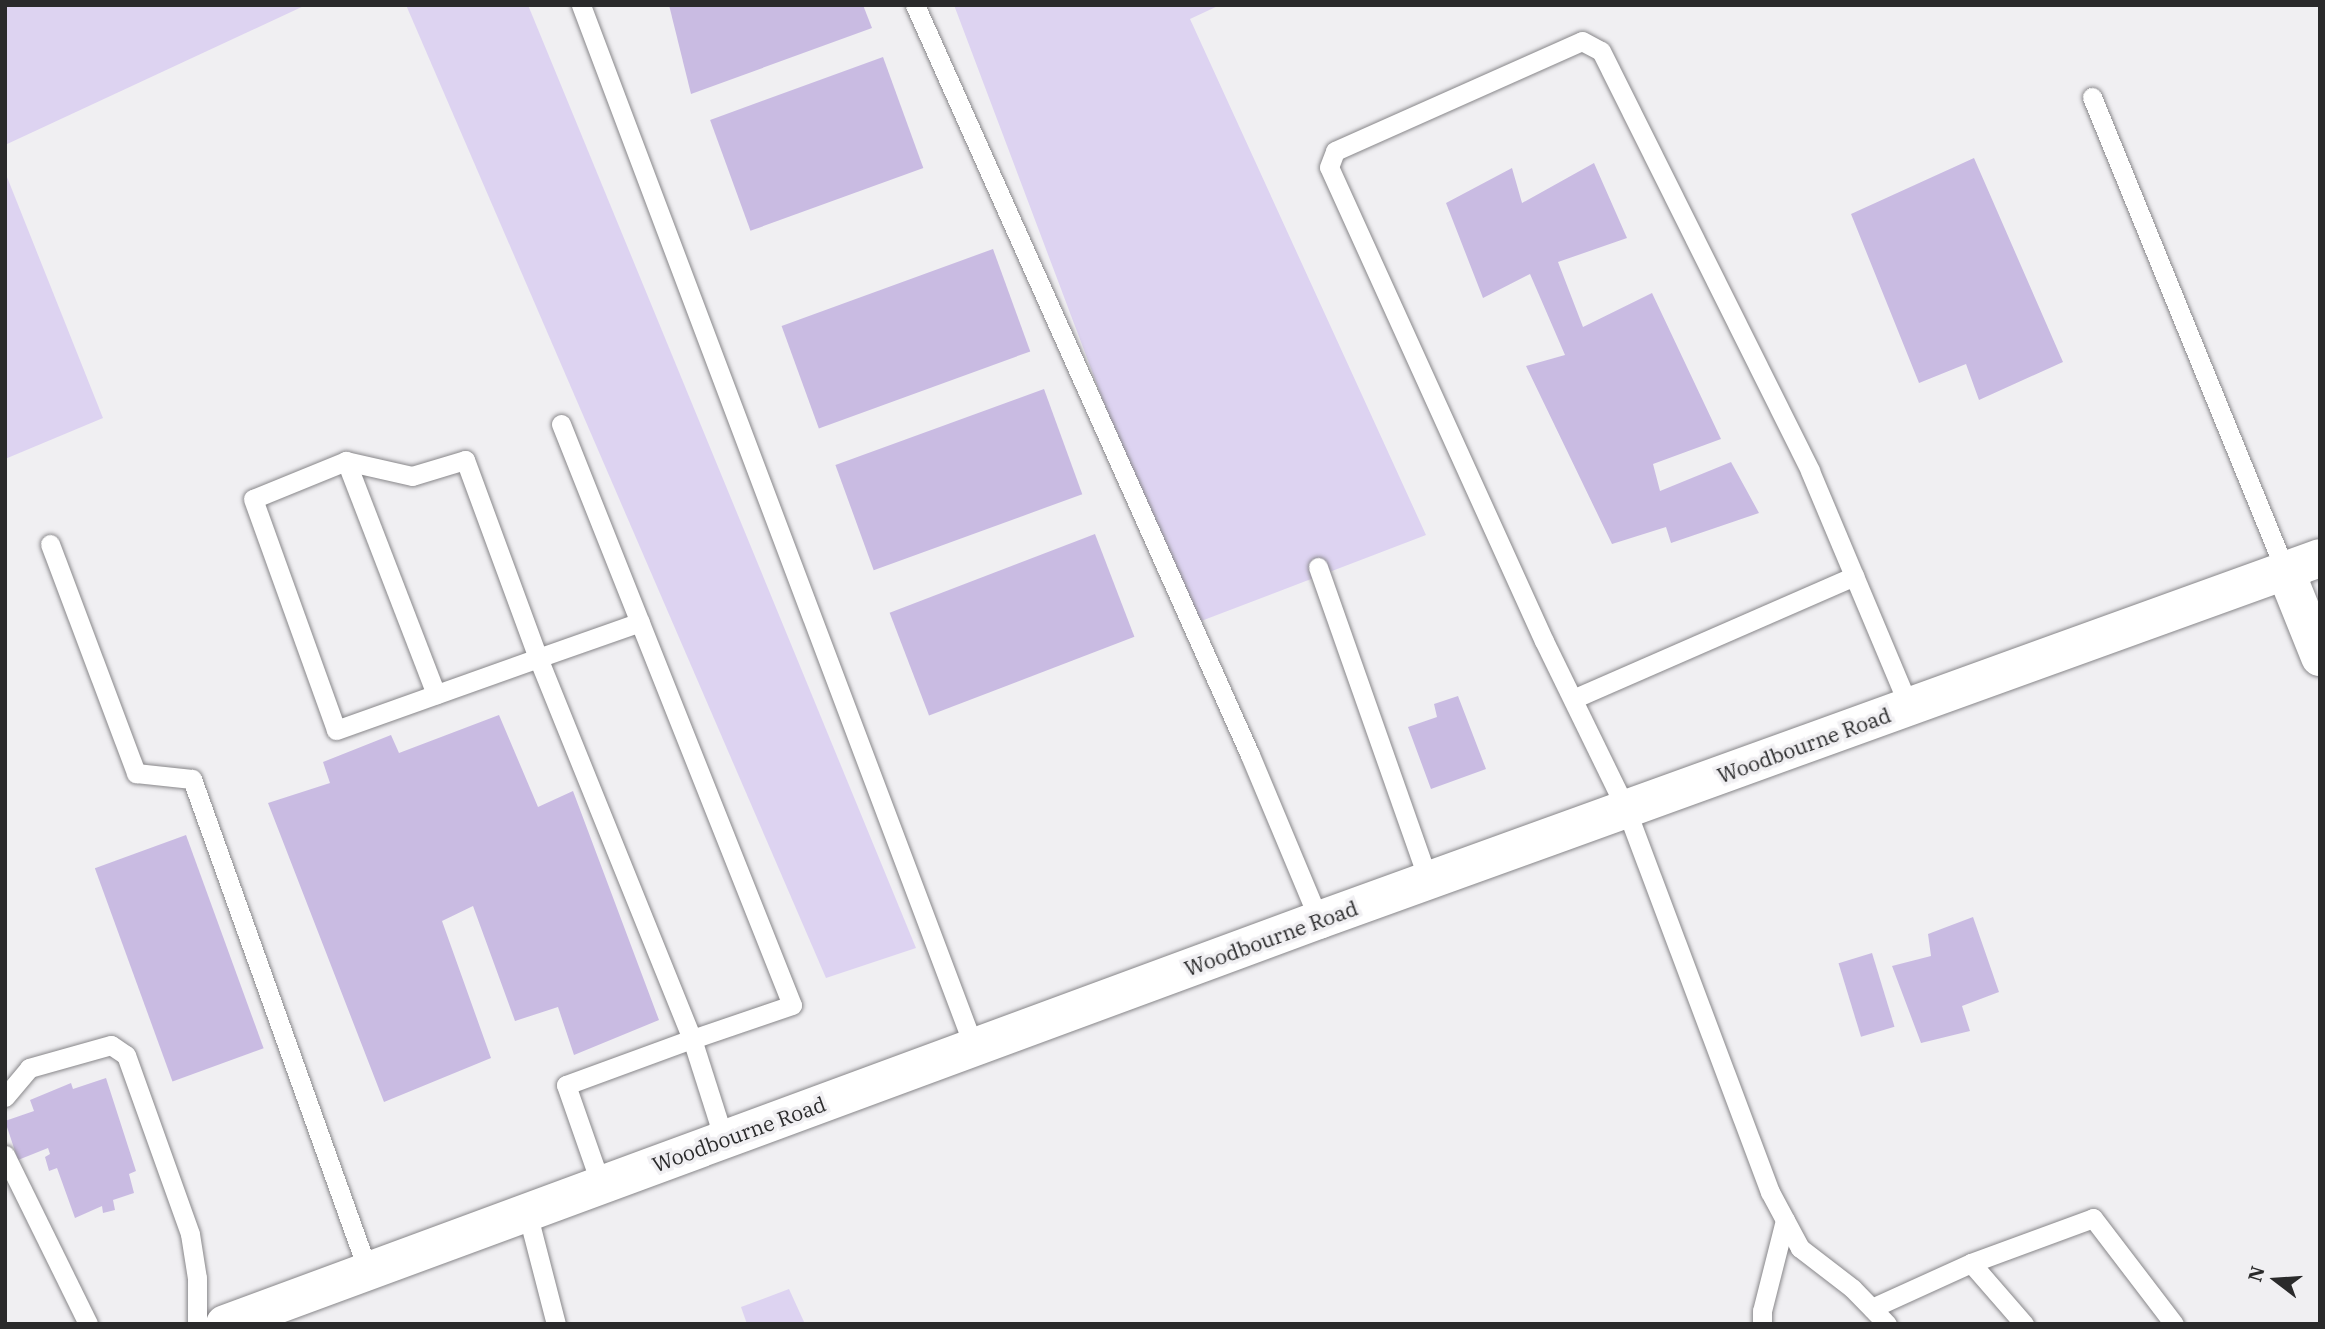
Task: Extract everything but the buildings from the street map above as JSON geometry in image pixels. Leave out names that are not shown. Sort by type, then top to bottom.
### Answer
[{"type":"main road","name":"Woodbourne Road","points":[[225,1324],[1428,880],[2303,564]]},
{"type":"main road","points":[[2303,564],[2320,657]]},
{"type":"lane","points":[[582,5],[974,1047]]},
{"type":"lane","points":[[915,5],[1250,755],[1319,920]]},
{"type":"lane","points":[[1887,1324],[1872,1308],[1800,1248],[1785,1220],[1626,809],[1329,167],[1335,151],[1582,41],[1601,51],[1810,471],[1909,706]]},
{"type":"lane","points":[[2092,97],[2303,564]]},
{"type":"lane","points":[[561,424],[792,1005],[566,1085],[601,1185]]},
{"type":"lane","points":[[639,622],[538,658],[436,694],[336,730],[253,499],[346,461],[412,476],[465,460],[538,658],[691,1039],[724,1139]]},
{"type":"lane","points":[[346,461],[436,694]]},
{"type":"lane","points":[[50,544],[136,773],[192,779],[368,1271]]},
{"type":"lane","points":[[1318,567],[1428,880]]},
{"type":"lane","points":[[1573,699],[1854,576]]},
{"type":"lane","points":[[5,1097],[29,1068],[110,1045],[125,1055],[190,1234],[197,1278],[197,1324]]},
{"type":"lane","points":[[5,1154],[88,1324]]},
{"type":"lane","points":[[527,1212],[556,1324]]},
{"type":"lane","points":[[1872,1308],[1971,1263],[2094,1218],[2174,1324]]},
{"type":"lane","points":[[1762,1324],[1785,1220]]},
{"type":"lane","points":[[1971,1263],[2024,1324]]},
{"type":"shaded area","points":[[5,5],[306,5],[5,145]]},
{"type":"shaded area","points":[[406,5],[528,5],[916,948],[826,978]]},
{"type":"shaded area","points":[[954,5],[1220,5],[1190,19],[1426,535],[1188,626]]},
{"type":"shaded area","points":[[5,172],[103,418],[5,459]]},
{"type":"shaded area","points":[[789,1289],[805,1324],[747,1324],[741,1307]]}]
